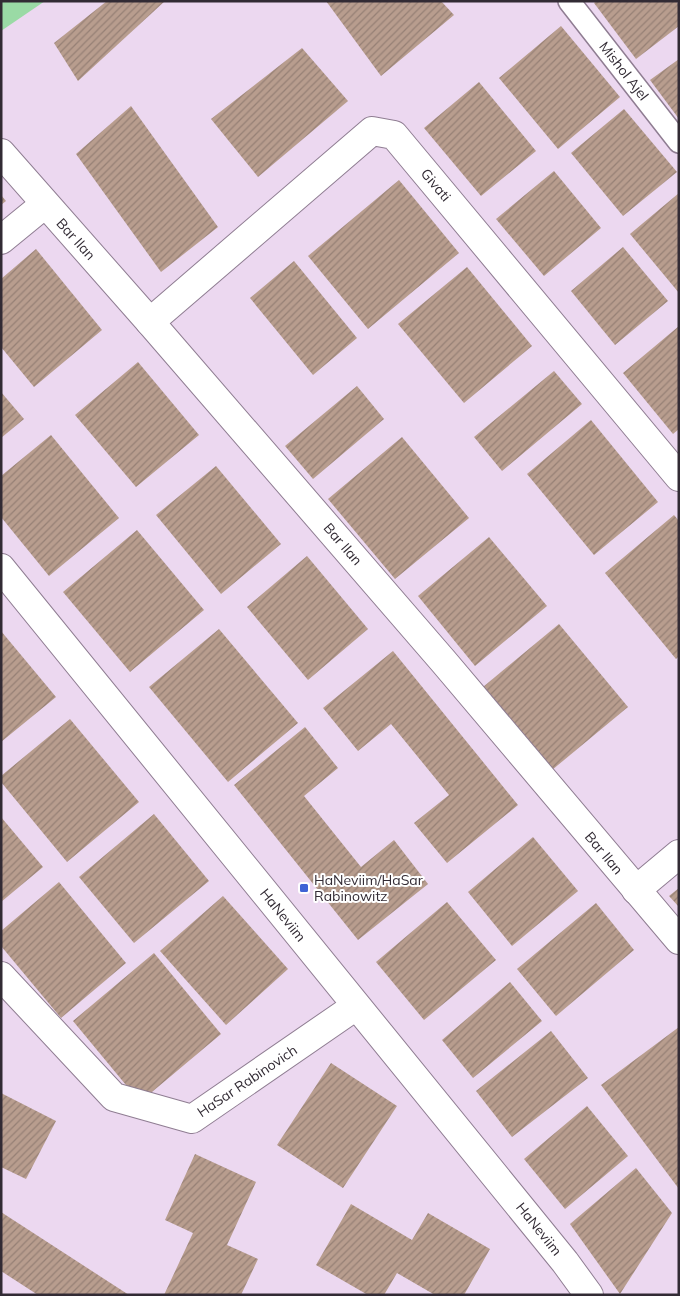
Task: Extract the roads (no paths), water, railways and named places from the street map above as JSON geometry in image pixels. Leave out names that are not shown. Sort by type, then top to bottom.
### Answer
[{"type":"street","name":"Mishol Ajel","points":[[569,1],[679,142]]},
{"type":"street","name":"Givati","points":[[150,322],[372,131],[394,135],[679,477]]},
{"type":"street","name":"Bar Ilan","points":[[1,152],[438,654],[679,940]]},
{"type":"street","points":[[1,240],[45,204]]},
{"type":"street","name":"HaNeviim","points":[[1,568],[566,1262],[589,1295]]},
{"type":"street","points":[[636,890],[679,854]]},
{"type":"street","name":"HaSar Rabinovich","points":[[1,976],[114,1097],[192,1119],[356,1006]]},
{"type":"street","name":"HaNeviim","points":[[566,1262],[611,1295]]},
{"type":"place","name":"HaNeviim/HaSar Rabinowitz","points":[[304,888]]}]
